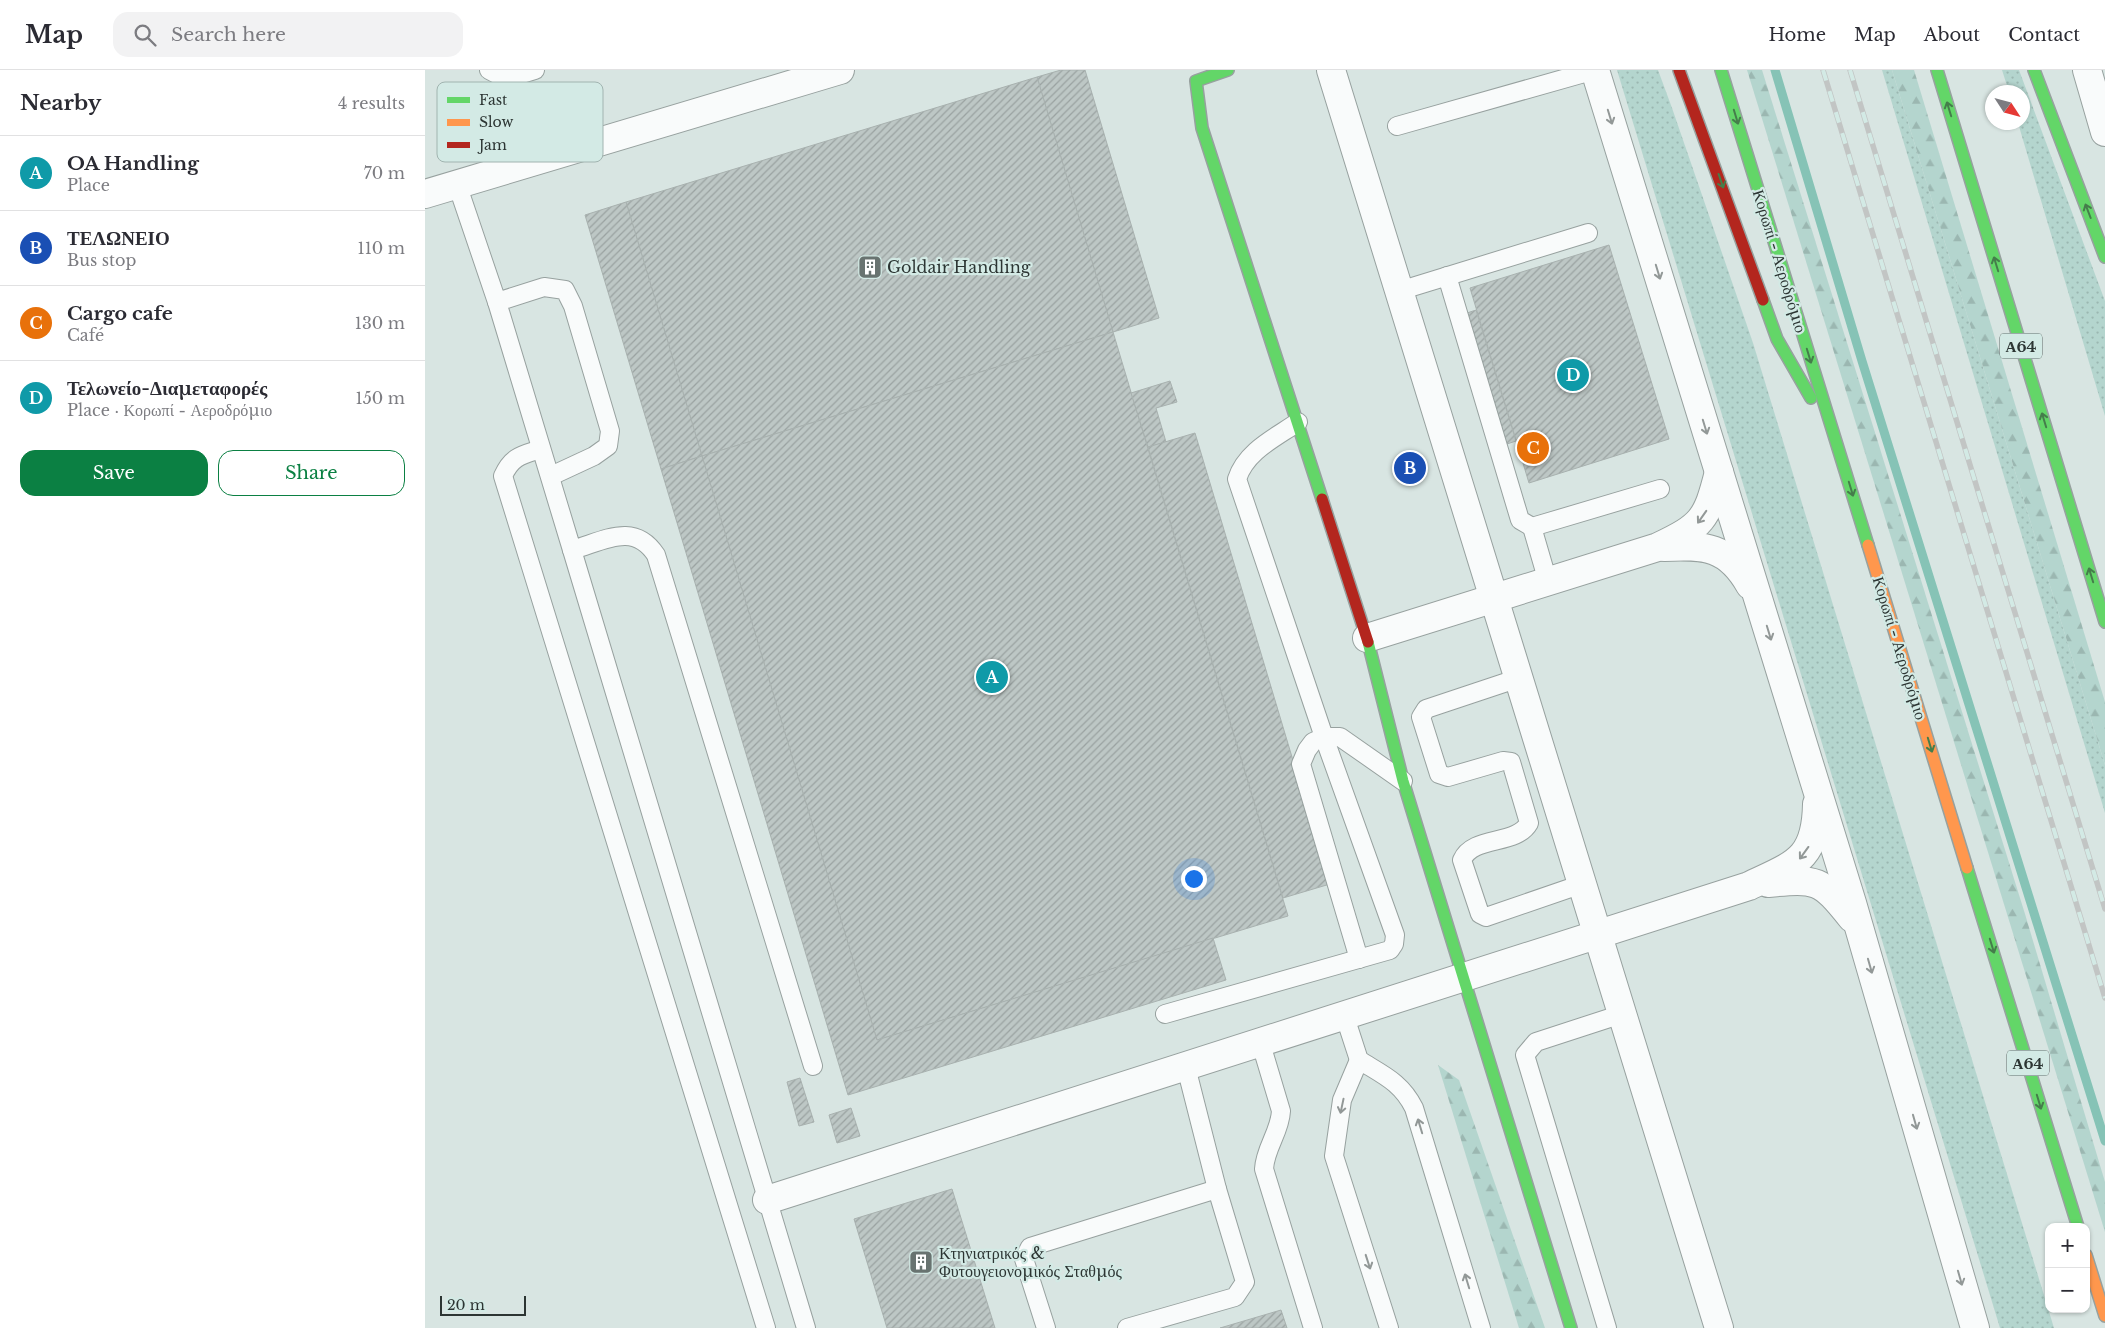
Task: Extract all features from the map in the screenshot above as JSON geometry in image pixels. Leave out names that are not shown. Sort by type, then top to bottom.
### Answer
[{"type":"main road","points":[[1228,70],[1196,76],[1203,128],[1367,638],[1403,781],[1571,1328]]},
{"type":"main road","points":[[1679,70],[1718,172],[1777,339],[1836,443]]},
{"type":"main road","name":"Κορωπί - Αεροδρόμιο","points":[[1721,70],[2077,1223]]},
{"type":"main road","name":"Α64","points":[[1937,70],[2105,622]]},
{"type":"main road","points":[[2034,70],[2105,256]]},
{"type":"main road","points":[[2090,1268],[2105,1316]]},
{"type":"street","points":[[603,139],[813,74],[840,70]]},
{"type":"street","points":[[1331,70],[1719,1328]]},
{"type":"street","points":[[1595,70],[1817,790],[1975,1328]]},
{"type":"street","points":[[2087,70],[2105,132]]},
{"type":"street","points":[[425,194],[528,162]]},
{"type":"street","points":[[1367,638],[1658,547],[1685,534],[1703,518],[1711,502],[1719,472]]},
{"type":"street","points":[[1658,547],[1702,546],[1712,549],[1743,572],[1759,601]]},
{"type":"street","points":[[767,1200],[1261,1044],[1463,976],[1749,886],[1791,866],[1802,858],[1817,827],[1817,790]]},
{"type":"street","points":[[1749,886],[1803,880],[1819,884],[1834,895],[1858,926]]},
{"type":"lane","points":[[489,70],[506,79],[535,70]]},
{"type":"lane","points":[[1397,126],[1595,70]]},
{"type":"lane","points":[[2091,70],[2105,80]]},
{"type":"lane","points":[[457,184],[497,302],[541,449],[551,476],[806,1328]]},
{"type":"lane","points":[[1399,292],[1588,233]]},
{"type":"lane","points":[[1447,276],[1519,520],[1532,527],[1660,489]]},
{"type":"lane","points":[[497,302],[544,287],[565,290],[573,306],[610,431],[608,446],[551,476]]},
{"type":"lane","points":[[1165,1014],[1389,950],[1394,944],[1395,935],[1324,737],[1237,479],[1241,466],[1252,454],[1298,422]]},
{"type":"lane","points":[[541,449],[520,456],[508,464],[503,476],[766,1328]]},
{"type":"lane","points":[[1532,527],[1548,582]]},
{"type":"lane","points":[[572,550],[627,535],[639,537],[649,544],[656,555],[813,1066]]},
{"type":"lane","points":[[1519,678],[1426,709],[1421,717],[1439,774],[1443,777],[1503,761],[1511,762],[1529,823],[1523,831],[1470,849],[1461,860],[1480,914],[1486,918],[1582,884]]},
{"type":"lane","points":[[1359,959],[1301,764],[1313,742],[1324,737],[1340,736],[1403,781]]},
{"type":"lane","points":[[1607,1328],[1525,1055],[1536,1042],[1622,1014]]},
{"type":"lane","points":[[1345,1017],[1359,1060],[1395,1082],[1407,1093],[1414,1108],[1481,1328]]},
{"type":"lane","points":[[1261,1044],[1281,1111],[1281,1123],[1264,1158],[1264,1169],[1313,1328]]},
{"type":"lane","points":[[1359,1060],[1342,1100],[1335,1156],[1389,1328]]},
{"type":"lane","points":[[1127,1328],[1235,1297],[1242,1290],[1245,1282],[1217,1189],[1186,1067]]},
{"type":"lane","points":[[1046,1328],[1024,1259],[1030,1247],[1217,1189]]},
{"type":"green space","points":[[1617,70],[1658,70],[1672,108],[1753,343],[2045,1299],[2045,1313],[2049,1313],[2054,1328],[2000,1328]]},
{"type":"green space","points":[[1747,70],[1762,70],[2025,914],[2105,1182],[2105,1232]]},
{"type":"green space","points":[[1882,70],[1892,70],[2105,765],[2105,813]]},
{"type":"green space","points":[[1892,70],[1914,70],[2105,702],[2105,765]]},
{"type":"green space","points":[[2002,70],[2019,70],[2025,85],[2007,85]]},
{"type":"green space","points":[[2030,100],[2105,301],[2105,416],[2020,130],[2030,130]]},
{"type":"green space","points":[[1438,1065],[1459,1080],[1545,1328],[1519,1328]]},
{"type":"building","points":[[1061,70],[1085,70],[1159,318],[1113,332],[1037,77]]},
{"type":"building","name":"Goldair Handling","points":[[1037,77],[1113,332],[702,456],[626,202]]},
{"type":"building","points":[[626,202],[702,456],[661,469],[585,215]]},
{"type":"building","points":[[1609,245],[1669,439],[1529,483],[1470,288]]},
{"type":"building","points":[[1476,310],[1516,441],[1501,446],[1461,315]]},
{"type":"building","points":[[1113,332],[1288,916],[877,1040],[702,456]]},
{"type":"building","points":[[1170,381],[1177,402],[1156,408],[1166,442],[1148,447],[1131,393]]},
{"type":"building","points":[[1195,433],[1330,884],[1283,898],[1148,447]]},
{"type":"building","points":[[702,456],[877,1040],[1213,938],[1226,980],[848,1095],[661,469]]},
{"type":"building","points":[[800,1078],[814,1122],[799,1126],[787,1082]]},
{"type":"building","points":[[851,1108],[860,1136],[837,1143],[829,1115]]},
{"type":"building","name":"Κτηνιατρικός & Φυτουγειονομικός Σταθμός","points":[[952,1189],[995,1328],[887,1328],[854,1219]]},
{"type":"building","points":[[1281,1310],[1287,1328],[1220,1328]]},
{"type":"waterway","points":[[1775,70],[1862,361],[2105,1141]]},
{"type":"railway","points":[[1823,70],[2105,998]]},
{"type":"railway","points":[[1850,70],[2105,909]]},
{"type":"traffic: fast","points":[[1228,70],[1196,81],[1202,128],[1322,499]]},
{"type":"traffic: fast","points":[[1721,70],[1868,545]]},
{"type":"traffic: fast","points":[[1937,70],[2105,622]]},
{"type":"traffic: fast","points":[[2034,70],[2105,257]]},
{"type":"traffic: fast","points":[[1763,300],[1777,339],[1811,398]]},
{"type":"traffic: fast","points":[[1368,642],[1403,781],[1571,1328]]},
{"type":"traffic: fast","points":[[1967,868],[2077,1223]]},
{"type":"traffic: slow","points":[[1868,545],[1967,868]]},
{"type":"traffic: slow","points":[[2090,1268],[2105,1316]]},
{"type":"traffic: jam","points":[[1679,70],[1763,300]]},
{"type":"traffic: jam","points":[[1322,499],[1368,642]]},
{"type":"place","name":"Goldair Handling","points":[[870,267]]},
{"type":"place","name":"Τελωνείο-Διαμεταφορές","points":[[1573,375]]},
{"type":"place","name":"Cargo cafe","points":[[1533,448]]},
{"type":"place","name":"ΤΕΛΩΝΕΙΟ","points":[[1410,468]]},
{"type":"place","name":"OA Handling","points":[[992,677]]},
{"type":"place","name":"Κτηνιατρικός & Φυτουγειονομικός Σταθμός","points":[[921,1262]]}]
